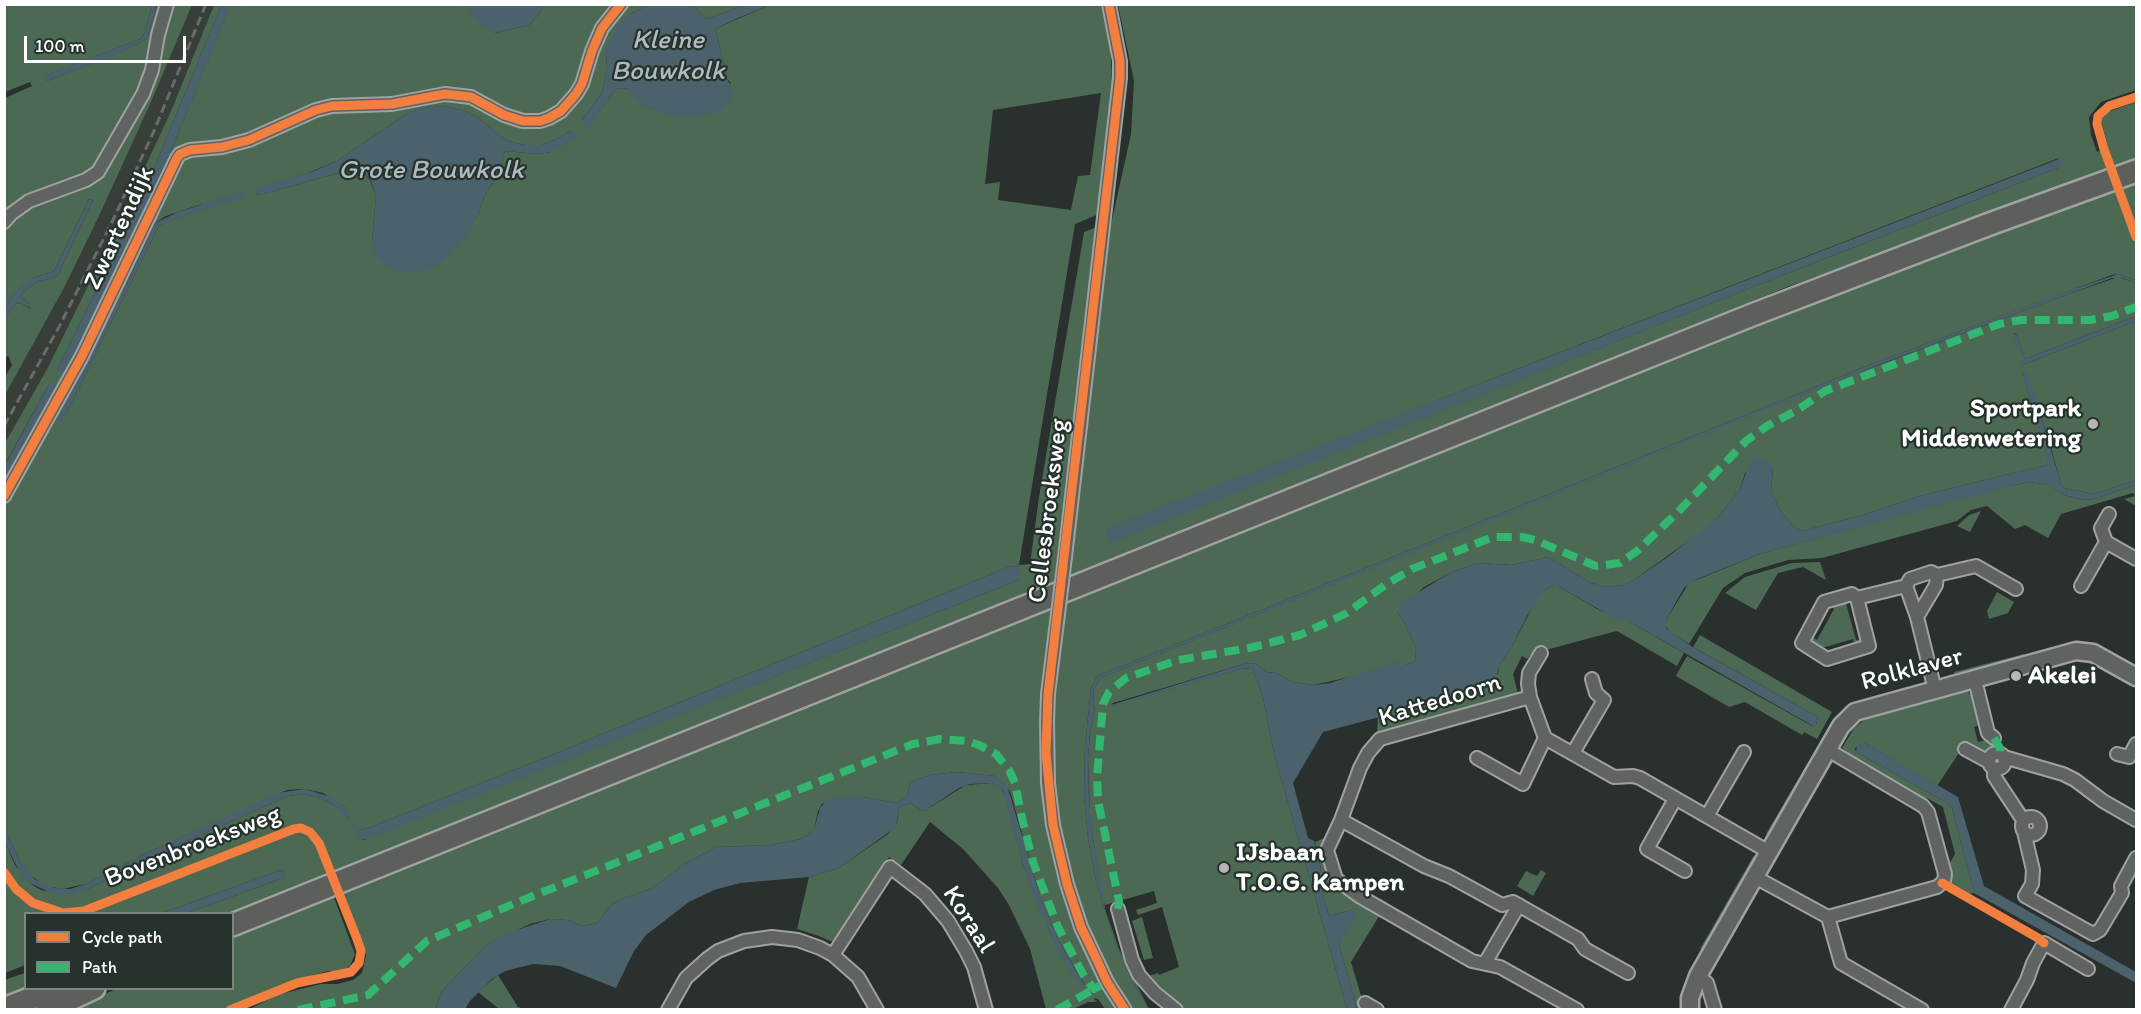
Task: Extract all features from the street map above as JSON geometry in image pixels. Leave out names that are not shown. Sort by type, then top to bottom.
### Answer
[{"type":"highway","points":[[234,917],[1749,310],[1985,218],[2136,163]]},
{"type":"highway","points":[[234,924],[1752,315],[1975,229],[2136,171]]},
{"type":"highway","points":[[4,1009],[52,990]]},
{"type":"highway","points":[[47,1010],[90,990]]},
{"type":"street","name":"Zwartendijk","points":[[4,222],[29,201],[86,180],[98,172],[143,94],[152,70],[158,35],[167,4]]},
{"type":"street","name":"Zwartendijk","points":[[4,496],[73,373],[180,154],[190,150],[222,147],[249,140],[304,114],[332,106],[392,104],[445,94],[471,98],[523,121],[533,122],[549,118],[561,111],[576,94],[582,84],[602,28],[621,4]]},
{"type":"street","name":"Cellesbroeksweg","points":[[1109,4],[1120,61],[1120,78],[1048,694],[1046,733],[1053,825],[1067,884],[1082,927],[1107,982],[1125,1010]]},
{"type":"street","points":[[2109,514],[2101,528],[2106,542],[2136,559]]},
{"type":"street","points":[[2081,586],[2106,542]]},
{"type":"street","points":[[1857,598],[1906,586],[1910,579],[1931,572],[1937,575],[1976,566],[2016,589]]},
{"type":"street","points":[[1917,617],[1936,585],[1937,575]]},
{"type":"street","points":[[1906,586],[1917,617],[1935,690]]},
{"type":"street","points":[[1852,594],[1857,598],[1869,646],[1827,659],[1802,643],[1824,602],[1852,594]]},
{"type":"street","name":"Rolklaver","points":[[1690,1010],[1690,998],[1698,976],[1841,726],[1855,712],[2076,651],[2093,653],[2136,677]]},
{"type":"street","name":"Kattedoorn","points":[[1541,653],[1529,673],[1528,684],[1530,697],[1545,738]]},
{"type":"street","points":[[1573,753],[1604,700],[1596,693],[1592,679]]},
{"type":"street","points":[[1974,680],[1988,733],[1994,738]]},
{"type":"street","name":"Kattedoorn","points":[[1530,697],[1380,739],[1368,753],[1360,768],[1327,850],[1336,879],[1359,896],[1472,961],[1500,967],[1570,1008]]},
{"type":"street","points":[[1477,758],[1523,784],[1545,738],[1614,777],[1633,776],[1769,852]]},
{"type":"street","points":[[2117,754],[2129,757],[2136,744]]},
{"type":"street","points":[[1965,749],[1999,769],[2003,766],[2004,757],[2069,777],[2103,801],[2136,820]]},
{"type":"street","points":[[1755,877],[1828,917],[1937,887],[1944,880],[1945,874],[1926,808],[1828,750]]},
{"type":"street","points":[[1707,816],[1744,752]]},
{"type":"street","points":[[1992,765],[1994,776],[2024,826],[2033,870],[2032,884],[2025,897],[2093,934],[2100,930],[2122,892],[2121,886],[2136,858]]},
{"type":"street","points":[[1675,799],[1647,849],[1685,871]]},
{"type":"street","points":[[1341,820],[1424,866],[1449,876],[1502,905],[1513,902],[1519,905],[1578,939],[1585,949],[1628,973]]},
{"type":"street","name":"Koraal","points":[[833,955],[890,867],[925,894],[948,921],[974,967],[986,1010]]},
{"type":"street","points":[[1485,963],[1519,905]]},
{"type":"street","points":[[1118,909],[1132,960],[1139,975],[1155,993],[1176,1010]]},
{"type":"street","points":[[1828,917],[1841,963],[1922,1010]]},
{"type":"street","points":[[668,1010],[678,990],[696,968],[718,951],[744,941],[765,938],[786,938],[810,944],[833,955],[858,977],[877,1010]]},
{"type":"street","points":[[2011,1010],[2044,943],[2088,969]]},
{"type":"street","points":[[1698,976],[1707,983],[1715,1010]]},
{"type":"street","points":[[1365,1003],[1377,1010]]},
{"type":"shaded area","points":[[192,5],[214,5],[171,111],[47,369],[5,443],[5,395],[64,288],[100,214]]},
{"type":"green space","points":[[5,5],[152,5],[145,32],[140,39],[45,76],[47,81],[115,55],[147,39],[157,5],[162,5],[147,69],[138,92],[95,169],[5,217],[5,98],[32,86],[30,82],[5,92]]},
{"type":"green space","points":[[172,5],[192,5],[100,214],[64,288],[5,395],[5,377],[12,365],[8,355],[5,360],[5,317],[16,304],[21,303],[31,309],[29,303],[21,297],[22,293],[37,282],[57,277],[93,200],[89,199],[55,269],[33,278],[10,298],[5,308],[5,231],[9,223],[22,210],[92,181],[160,48]]},
{"type":"green space","points":[[214,5],[466,5],[495,33],[529,25],[544,5],[616,5],[573,90],[557,108],[539,117],[517,116],[479,97],[415,97],[348,101],[239,140],[187,147],[5,489],[5,481],[33,431],[49,384],[5,464],[5,443],[47,369],[171,111]],"holes":[[[221,6],[228,11],[172,149],[124,254],[64,373],[57,370],[145,190]]]},
{"type":"green space","points":[[627,5],[648,5],[632,13],[606,49],[607,68],[602,93],[582,120],[588,128],[613,92],[619,88],[628,89],[641,104],[654,110],[731,83],[727,79],[717,28],[770,5],[1102,5],[1110,41],[1113,99],[1099,214],[1075,224],[1019,565],[1030,564],[1039,497],[1084,232],[1097,227],[1054,583],[335,873],[315,832],[299,825],[276,832],[138,891],[91,906],[64,909],[49,907],[31,898],[16,885],[5,865],[5,842],[15,865],[37,888],[44,891],[88,889],[152,857],[288,796],[305,794],[321,798],[335,806],[349,819],[345,807],[323,793],[305,789],[287,790],[149,852],[86,884],[62,889],[46,886],[28,874],[5,830],[5,503],[51,421],[180,161],[186,156],[314,113],[445,98],[469,101],[503,118],[556,119],[596,53],[614,17]],"holes":[[[1101,93],[1090,175],[1078,176],[1071,210],[998,200],[1000,182],[985,184],[993,110]],[[432,106],[465,111],[479,118],[508,141],[525,145],[540,145],[573,130],[551,152],[538,154],[505,151],[496,178],[485,195],[477,218],[372,242],[376,196],[370,180],[363,173],[342,172],[260,195],[256,194],[337,161],[409,112]],[[202,204],[159,226],[62,422],[155,223],[166,216]],[[1019,566],[1019,580],[363,840],[359,829],[363,830],[554,754],[1008,567]]]},
{"type":"green space","points":[[693,5],[745,5],[706,19]]},
{"type":"green space","points":[[1118,5],[2136,5],[2136,90],[2101,102],[2089,117],[2091,135],[2097,152],[2108,147],[2101,120],[2108,112],[2136,102],[2136,160],[1787,287],[1068,577],[1110,229],[1131,134],[1134,81]],"holes":[[[2059,158],[2058,168],[1773,279],[1114,541],[1440,399]]]},
{"type":"green space","points":[[2136,175],[2136,231],[2124,194],[2117,197],[2129,230],[2136,241],[2136,280],[2118,274],[2112,275],[1877,362],[1097,676],[1091,689],[1085,745],[1084,796],[1088,839],[1096,881],[1112,933],[1131,978],[1149,1009],[1134,1009],[1127,1001],[1113,980],[1078,908],[1055,806],[1053,720],[1066,597],[1793,304]]},
{"type":"green space","points":[[2118,277],[2136,283],[2136,316],[2025,359],[2014,333],[2025,364],[2136,321],[2136,480],[2094,494],[2064,488],[2026,371],[2023,374],[2049,462],[2046,465],[1920,496],[1863,515],[1802,531],[1794,527],[1780,510],[1771,491],[1773,469],[1765,459],[1745,473],[1740,489],[1720,515],[1706,528],[1634,580],[1623,585],[1606,587],[1591,583],[1548,557],[1512,565],[1478,563],[1450,573],[1424,587],[1397,612],[1416,649],[1415,661],[1406,665],[1313,685],[1293,682],[1276,673],[1266,672],[1255,663],[1244,664],[1113,703],[1111,705],[1241,669],[1252,668],[1263,697],[1274,754],[1347,1009],[1180,1009],[1148,976],[1158,973],[1159,975],[1179,967],[1162,907],[1138,915],[1136,910],[1157,903],[1154,891],[1105,905],[1096,859],[1090,817],[1088,759],[1095,708],[1094,690],[1100,678],[1831,383]]},
{"type":"green space","points":[[2030,482],[2048,485],[2064,495],[2085,500],[2136,485],[2136,506],[2124,499],[2135,496],[2133,493],[2061,514],[2048,538],[2025,525],[2015,529],[1987,506],[1971,510],[1957,521],[1822,558],[1788,560],[1745,573],[1723,588],[1689,644],[1669,631],[1666,626],[1666,620],[1689,583],[1760,554],[1995,489]]},
{"type":"green space","points":[[1981,511],[1970,532],[1957,526],[1969,515]]},
{"type":"green space","points":[[1820,562],[1826,580],[1803,567],[1778,573],[1756,610],[1725,593],[1745,577],[1792,563]]},
{"type":"green space","points":[[1558,586],[1599,610],[1630,622],[1684,653],[1677,666],[1617,631],[1531,654],[1527,659],[1522,656],[1513,674],[1518,694],[1377,733],[1378,717],[1481,690],[1498,674],[1499,666],[1512,647],[1536,600],[1544,591]]},
{"type":"green space","points":[[1997,592],[2014,602],[2008,613],[1989,619],[1987,611]]},
{"type":"green space","points":[[1054,599],[1052,628],[1054,851],[1120,1009],[1105,1009],[1098,999],[1093,998],[1097,1002],[1088,1002],[1073,1009],[1046,1009],[1030,949],[1009,905],[998,888],[963,849],[930,822],[901,865],[889,857],[833,941],[797,929],[809,877],[839,868],[888,834],[897,823],[899,808],[910,803],[922,811],[926,810],[966,785],[993,783],[999,786],[1005,795],[1023,864],[1050,933],[1078,983],[1085,985],[1058,940],[1040,896],[1010,791],[995,776],[957,772],[930,775],[915,780],[910,783],[907,796],[897,803],[863,797],[838,797],[822,804],[814,829],[800,839],[771,845],[716,847],[684,864],[653,888],[611,905],[597,923],[582,926],[568,920],[550,919],[530,924],[486,945],[442,991],[435,1009],[248,1010],[277,995],[321,984],[337,984],[353,980],[362,973],[366,955],[342,891]]},
{"type":"green space","points":[[1846,603],[1856,640],[1864,639],[1864,641],[1855,647],[1853,639],[1821,650],[1809,644],[1810,636],[1817,640],[1834,609],[1832,607]]},
{"type":"green space","points":[[1700,635],[1832,712],[1817,739],[1804,732],[1802,735],[1745,702],[1729,707],[1676,676],[1687,656],[1812,726],[1816,725],[1818,717],[1693,647]]},
{"type":"green space","points":[[2024,654],[2025,659],[1956,678],[1954,672]]},
{"type":"green space","points":[[1968,691],[1970,695],[1975,695],[1982,724],[1974,727],[1978,742],[1992,738],[1998,748],[1990,749],[1985,755],[1963,747],[1937,786],[1865,743],[1855,748],[1856,752],[1952,808],[1974,893],[1969,894],[1951,885],[1952,876],[1949,864],[1955,854],[1943,807],[1927,798],[1924,801],[1846,756],[1847,753],[1842,748],[1854,728],[1864,720]]},
{"type":"green space","points":[[1816,749],[1820,751],[1771,837],[1766,834]]},
{"type":"green space","points":[[298,832],[305,833],[314,841],[327,876],[233,912],[190,912],[281,879],[285,877],[283,871],[165,912],[92,912]]},
{"type":"green space","points":[[1327,837],[1340,891],[1381,913],[1351,962],[1365,1009],[1357,1009],[1339,944],[1351,910],[1329,916],[1318,878],[1321,869],[1315,842]]},
{"type":"green space","points":[[1754,855],[1759,859],[1704,951],[1700,949]]},
{"type":"green space","points":[[1541,870],[1546,873],[1533,896],[1517,886],[1526,871],[1537,876]]},
{"type":"green space","points":[[4,879],[13,892],[30,906],[47,912],[24,912],[24,965],[5,973]]},
{"type":"green space","points":[[333,895],[355,954],[350,966],[344,971],[328,971],[294,980],[225,1009],[70,1010],[114,990],[234,990],[234,936]]},
{"type":"green space","points":[[1142,917],[1153,958],[1144,960],[1132,921]]},
{"type":"green space","points":[[24,973],[24,990],[5,997],[4,980]]},
{"type":"green space","points":[[498,975],[518,1007],[525,1009],[499,1009],[478,992]]},
{"type":"water","points":[[466,4],[544,5],[529,25],[495,33],[473,19]]},
{"type":"water","points":[[152,5],[157,5],[147,39],[116,55],[47,81],[44,76],[140,39],[145,32]]},
{"type":"water","name":"Kleine Bouwkolk","points":[[648,5],[693,5],[706,19],[745,5],[770,5],[717,28],[727,79],[733,90],[732,98],[724,109],[697,117],[676,117],[640,104],[628,89],[619,88],[613,92],[588,129],[582,120],[602,93],[607,68],[606,49],[614,29],[632,13]]},
{"type":"water","points":[[221,6],[229,10],[172,149],[95,314],[61,375],[57,370],[145,190]]},
{"type":"water","name":"Grote Bouwkolk","points":[[432,106],[465,111],[479,118],[508,141],[525,145],[540,145],[573,130],[579,137],[551,152],[538,154],[505,151],[496,178],[485,195],[477,218],[465,237],[444,262],[424,271],[400,272],[391,269],[377,259],[372,242],[376,196],[371,180],[363,173],[342,172],[260,195],[256,193],[257,187],[314,171],[337,161],[409,112]]},
{"type":"water","points":[[2064,157],[2065,162],[2058,168],[1114,542],[1109,540],[1106,534],[1107,528]]},
{"type":"water","points":[[245,193],[244,198],[177,218],[159,226],[62,422],[57,420],[155,223],[178,212]]},
{"type":"water","points":[[89,199],[93,200],[57,277],[37,282],[22,293],[21,297],[29,303],[32,309],[21,303],[16,304],[5,317],[8,301],[20,286],[55,269]]},
{"type":"water","points":[[2118,274],[2136,280],[2136,283],[2122,278],[2112,278],[1878,365],[1100,678],[1094,690],[1095,708],[1088,759],[1093,839],[1105,909],[1119,949],[1149,1009],[1131,978],[1112,933],[1096,881],[1088,839],[1084,796],[1085,745],[1091,689],[1097,676],[1877,362]]},
{"type":"water","points":[[2136,316],[2136,321],[2024,366],[2013,335],[2016,334],[2025,359]]},
{"type":"water","points":[[2025,371],[2028,372],[2064,488],[2094,494],[2136,480],[2136,485],[2085,500],[2064,495],[2047,485],[2030,482],[2019,484],[1760,554],[1697,579],[1684,588],[1666,620],[1667,629],[1691,646],[1818,717],[1816,725],[1813,726],[1630,622],[1616,619],[1558,586],[1553,586],[1544,591],[1527,616],[1512,647],[1499,666],[1495,684],[1481,690],[1323,732],[1293,783],[1308,838],[1314,841],[1321,869],[1318,878],[1329,916],[1351,910],[1357,915],[1339,944],[1357,1009],[1347,1009],[1274,754],[1263,697],[1252,668],[1241,669],[1111,707],[1111,705],[1244,664],[1255,663],[1266,672],[1276,673],[1293,682],[1313,685],[1330,683],[1396,662],[1406,665],[1415,661],[1416,649],[1397,612],[1402,602],[1450,573],[1478,563],[1512,565],[1548,557],[1591,583],[1606,587],[1623,585],[1669,556],[1720,515],[1740,489],[1750,462],[1756,458],[1765,459],[1770,463],[1773,468],[1771,491],[1780,510],[1794,527],[1802,531],[1863,515],[1920,496],[2046,465],[2048,461],[2023,374]]},
{"type":"water","points":[[53,383],[56,388],[5,481],[5,465],[49,384]]},
{"type":"water","points":[[1019,566],[1019,580],[368,839],[360,839],[352,826],[355,824],[363,830],[1008,567]]},
{"type":"water","points":[[1865,743],[1958,797],[1984,886],[2136,972],[2136,983],[1974,893],[1952,808],[1856,752],[1857,744]]},
{"type":"water","points":[[957,772],[995,776],[1007,785],[1040,896],[1058,940],[1085,986],[1078,984],[1058,950],[1036,902],[1003,791],[993,783],[970,784],[959,788],[926,810],[922,811],[910,803],[899,808],[896,827],[839,868],[809,877],[740,883],[714,890],[689,902],[646,935],[634,951],[616,988],[560,966],[533,964],[505,971],[492,979],[465,1009],[435,1009],[442,991],[486,945],[505,934],[550,919],[568,920],[582,926],[597,923],[611,905],[653,888],[684,864],[716,847],[771,845],[808,835],[814,829],[820,808],[827,800],[838,797],[863,797],[897,803],[907,796],[910,783],[915,780],[930,775]]},
{"type":"water","points":[[305,789],[331,797],[345,807],[351,817],[346,818],[335,806],[321,798],[305,794],[288,796],[71,895],[53,894],[30,883],[19,871],[5,842],[5,830],[20,862],[34,879],[54,888],[70,889],[86,884],[277,793]]},
{"type":"water","points":[[281,870],[286,873],[281,879],[190,912],[165,912]]},
{"type":"railway","points":[[4,426],[59,327],[113,220],[154,131],[206,4]]},
{"type":"marked path","points":[[1118,909],[1119,901],[1098,801],[1097,777],[1103,704],[1109,692],[1126,678],[1178,660],[1249,648],[1300,635],[1347,613],[1385,585],[1412,569],[1493,537],[1522,537],[1535,540],[1596,566],[1620,563],[1637,551],[1678,512],[1746,441],[1825,391],[1999,324],[2021,320],[2090,320],[2112,316],[2136,307]]},
{"type":"marked path","points":[[1994,738],[2000,748],[2000,754]]},
{"type":"marked path","points":[[298,1010],[368,995],[427,941],[518,902],[913,744],[940,739],[967,741],[979,745],[996,754],[1009,770],[1015,783],[1033,862],[1058,927],[1084,976],[1094,989],[1107,982]]},
{"type":"marked path","points":[[1057,1010],[1094,989]]},
{"type":"cycle path","points":[[4,496],[82,356],[180,154],[190,150],[222,147],[249,140],[316,110],[332,106],[392,104],[445,94],[471,97],[504,115],[523,121],[540,121],[549,118],[561,111],[576,94],[582,84],[602,28],[621,4]]},
{"type":"cycle path","points":[[1109,4],[1120,61],[1120,78],[1048,694],[1046,753],[1053,825],[1067,884],[1081,927],[1107,982],[1125,1010]]},
{"type":"cycle path","points":[[2136,97],[2109,106],[2098,116],[2097,124],[2136,237]]},
{"type":"cycle path","name":"Bovenbroeksweg","points":[[74,912],[84,911],[294,829],[301,828],[310,832],[319,843],[357,939],[361,951],[359,963],[351,972],[297,983],[230,1010]]},
{"type":"cycle path","name":"Bovenbroeksweg","points":[[4,872],[16,889],[33,903],[60,912]]},
{"type":"cycle path","points":[[1942,883],[2044,943]]},
{"type":"place","name":"Sportpark Middenwetering","points":[[2093,424]]},
{"type":"place","name":"Akelei","points":[[2016,676]]},
{"type":"place","name":"IJsbaan T.O.G. Kampen","points":[[1224,868]]}]
